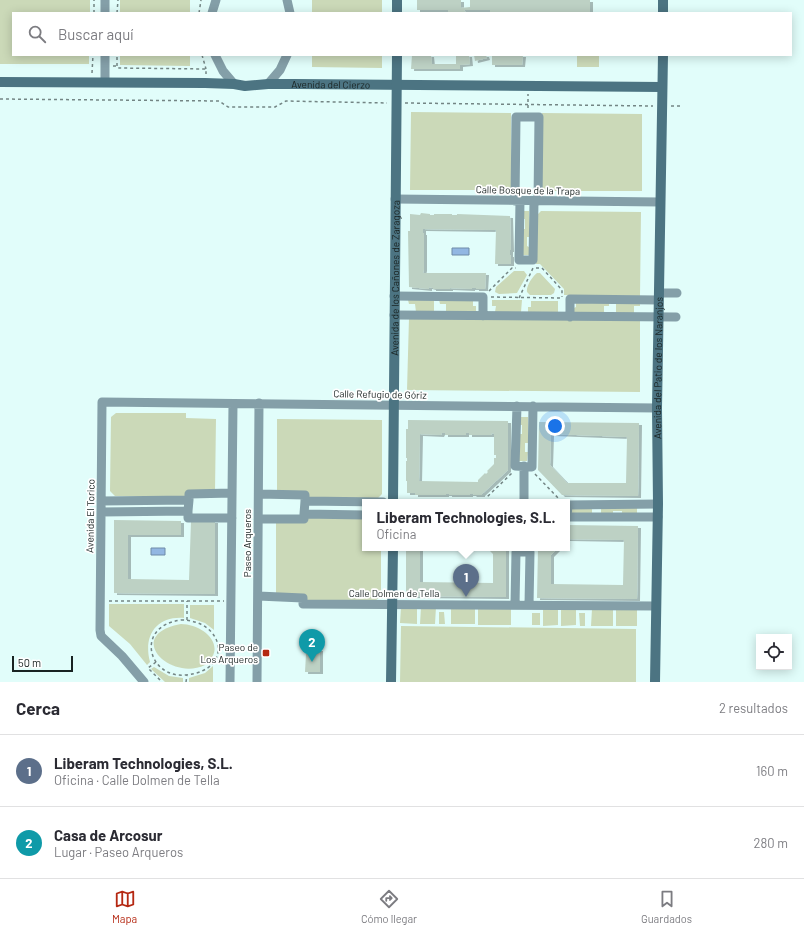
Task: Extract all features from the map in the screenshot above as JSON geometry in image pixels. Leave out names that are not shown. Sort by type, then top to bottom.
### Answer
[{"type":"street","points":[[105,0],[105,12]]},
{"type":"street","points":[[212,12],[216,0]]},
{"type":"street","points":[[287,0],[290,12]]},
{"type":"street","points":[[397,0],[397,12]]},
{"type":"street","points":[[663,0],[663,12]]},
{"type":"street","points":[[105,56],[105,82]]},
{"type":"street","points":[[216,56],[223,71],[234,84]]},
{"type":"street","points":[[268,84],[280,70],[287,56]]},
{"type":"street","name":"Avenida de los Cañones de Zaragoza","points":[[393,499],[397,56]]},
{"type":"street","name":"Avenida del Patio de los Naranjos","points":[[655,682],[658,517],[658,317],[663,56]]},
{"type":"street","name":"Avenida del Cierzo","points":[[0,82],[205,83],[245,86],[268,84],[662,87]]},
{"type":"street","points":[[516,117],[528,117],[539,117],[533,264],[519,260],[516,117]]},
{"type":"street","name":"Calle Bosque de la Trapa","points":[[395,199],[660,202]]},
{"type":"street","points":[[570,316],[566,298],[659,296],[676,293]]},
{"type":"street","points":[[394,296],[483,297],[483,316]]},
{"type":"street","points":[[394,315],[676,317]]},
{"type":"street","name":"Calle Refugio de Góriz","points":[[102,402],[657,408]]},
{"type":"street","name":"Avenida El Torico","points":[[102,402],[100,630],[101,636],[122,656],[144,682]]},
{"type":"street","name":"Paseo Arqueros","points":[[230,682],[233,404]]},
{"type":"street","name":"Paseo Arqueros","points":[[257,682],[259,404]]},
{"type":"street","points":[[517,406],[515,466],[532,466],[533,406]]},
{"type":"street","points":[[524,466],[524,499]]},
{"type":"street","points":[[232,493],[189,494],[188,512],[188,518],[232,518]]},
{"type":"street","points":[[258,519],[304,519],[305,495],[259,494]]},
{"type":"street","points":[[101,501],[189,500]]},
{"type":"street","points":[[304,501],[362,502]]},
{"type":"street","points":[[570,505],[658,504]]},
{"type":"street","points":[[101,512],[188,512]]},
{"type":"street","points":[[304,514],[362,515]]},
{"type":"street","points":[[570,517],[658,517]]},
{"type":"street","points":[[390,682],[393,551]]},
{"type":"street","points":[[515,605],[516,552],[520,551]]},
{"type":"street","points":[[526,551],[530,552],[529,605]]},
{"type":"street","name":"Calle Dolmen de Tella","points":[[258,596],[303,598],[303,604],[656,606]]},
{"type":"path","points":[[94,0],[94,12]]},
{"type":"path","points":[[117,12],[118,0]]},
{"type":"path","points":[[199,12],[201,0]]},
{"type":"path","points":[[92,82],[93,56]]},
{"type":"path","points":[[117,56],[117,66]]},
{"type":"path","points":[[202,56],[206,69],[205,83]]},
{"type":"path","points":[[105,66],[117,66],[119,68],[206,69]]},
{"type":"path","points":[[528,86],[528,117]]},
{"type":"path","points":[[0,99],[219,101],[228,107],[275,107],[286,102],[680,106]]},
{"type":"path","points":[[526,268],[533,264]]},
{"type":"path","points":[[519,298],[533,264]]},
{"type":"path","points":[[483,297],[566,298],[562,290],[542,268],[533,264]]},
{"type":"path","points":[[483,297],[512,268],[519,268]]},
{"type":"path","points":[[100,601],[231,601]]},
{"type":"path","points":[[187,601],[187,620]]},
{"type":"path","points":[[187,620],[204,626],[210,631],[218,643],[216,659],[202,671],[187,675],[171,673],[156,662],[152,656],[150,646],[156,632],[169,622],[187,620]]},
{"type":"path","points":[[156,662],[148,668],[162,682]]},
{"type":"path","points":[[186,682],[187,675]]},
{"type":"green space","points":[[0,0],[90,0],[90,12],[12,12],[12,56],[89,56],[89,64],[0,64]]},
{"type":"green space","points":[[120,0],[190,0],[190,12],[120,12]]},
{"type":"green space","points":[[312,0],[382,0],[382,12],[312,12]]},
{"type":"green space","points":[[120,56],[190,56],[190,66],[120,65]]},
{"type":"green space","points":[[312,56],[382,56],[382,68],[312,67]]},
{"type":"green space","points":[[577,56],[599,56],[599,67],[577,67]]},
{"type":"green space","points":[[411,112],[511,113],[511,190],[410,190]]},
{"type":"green space","points":[[542,113],[642,114],[642,191],[541,191]]},
{"type":"green space","points":[[521,211],[529,211],[529,237],[527,237],[527,246],[529,247],[529,255],[521,255],[522,229],[525,229],[525,219],[521,219]]},
{"type":"green space","points":[[541,211],[641,212],[640,296],[564,295],[564,289],[540,264],[536,264],[536,216]]},
{"type":"green space","points":[[514,271],[524,271],[527,275],[517,293],[499,294],[495,292],[496,287]]},
{"type":"green space","points":[[537,273],[540,273],[555,289],[554,293],[551,295],[530,295],[527,292],[527,287]]},
{"type":"green space","points":[[434,299],[434,312],[416,312],[415,304],[409,304],[408,300]]},
{"type":"green space","points":[[439,300],[473,301],[473,306],[476,306],[476,313],[446,312],[446,304],[440,304]]},
{"type":"green space","points":[[492,300],[522,300],[521,312],[495,312],[496,306],[492,306]]},
{"type":"green space","points":[[531,301],[558,301],[558,313],[528,313],[528,307],[531,307]]},
{"type":"green space","points":[[576,302],[609,302],[609,306],[604,306],[604,314],[573,313],[574,308],[576,307]]},
{"type":"green space","points":[[616,302],[640,302],[640,306],[634,306],[634,314],[616,314]]},
{"type":"green space","points":[[409,318],[640,320],[640,392],[407,390]]},
{"type":"green space","points":[[116,413],[186,413],[186,418],[216,419],[215,491],[186,491],[185,497],[115,496],[110,491],[111,417]]},
{"type":"green space","points":[[519,417],[528,417],[528,443],[525,443],[525,452],[528,452],[527,461],[519,461],[519,434],[522,434],[522,425],[519,425]]},
{"type":"green space","points":[[277,419],[382,420],[382,494],[377,499],[307,498],[277,492]]},
{"type":"green space","points":[[571,507],[592,507],[592,513],[571,513]]},
{"type":"green space","points":[[601,508],[637,508],[637,514],[622,514],[622,511],[601,513]]},
{"type":"green space","points":[[307,516],[362,517],[362,551],[381,551],[381,596],[375,601],[306,600],[276,594],[276,522]]},
{"type":"green space","points":[[109,604],[184,604],[184,618],[166,620],[159,624],[154,630],[150,636],[148,644],[150,662],[147,665],[130,644],[109,626]]},
{"type":"green space","points":[[190,605],[214,605],[214,630],[205,623],[190,618]]},
{"type":"green space","points":[[401,607],[417,607],[417,624],[400,623]]},
{"type":"green space","points":[[421,607],[436,607],[435,624],[420,624]]},
{"type":"green space","points":[[451,608],[475,608],[475,624],[451,624]]},
{"type":"green space","points":[[478,608],[511,608],[511,625],[478,625]]},
{"type":"green space","points":[[543,608],[558,609],[558,625],[543,626]]},
{"type":"green space","points":[[561,609],[576,609],[576,625],[561,626]]},
{"type":"green space","points":[[592,609],[613,609],[613,626],[591,626]]},
{"type":"green space","points":[[616,609],[637,610],[637,626],[616,626]]},
{"type":"green space","points":[[439,612],[444,612],[445,624],[439,624]]},
{"type":"green space","points":[[532,613],[540,613],[540,625],[532,625]]},
{"type":"green space","points":[[579,613],[585,613],[585,626],[580,626]]},
{"type":"green space","points":[[181,624],[197,628],[205,632],[210,637],[214,644],[214,651],[212,658],[205,665],[192,669],[178,667],[167,662],[158,655],[154,646],[155,637],[164,630]]},
{"type":"green space","points":[[401,626],[636,629],[636,682],[400,682]]},
{"type":"green space","points":[[213,666],[213,682],[189,682],[189,678],[205,673]]},
{"type":"green space","points":[[154,667],[169,676],[183,678],[183,682],[165,682],[151,669]]},
{"type":"water","points":[[452,248],[469,248],[469,255],[452,255]]},
{"type":"water","points":[[151,548],[165,548],[165,555],[151,555]]},
{"type":"building","points":[[417,0],[461,0],[461,8],[470,7],[470,0],[590,0],[590,12],[490,12],[490,10],[464,10],[465,12],[448,12],[448,10],[417,10]]},
{"type":"building","points":[[412,56],[431,56],[432,64],[456,64],[456,56],[469,56],[470,64],[460,65],[460,69],[411,69]]},
{"type":"building","points":[[474,56],[486,56],[487,58],[475,61]]},
{"type":"building","points":[[492,56],[523,56],[522,65],[492,65]]},
{"type":"building","points":[[421,213],[430,215],[457,214],[510,216],[511,264],[495,264],[496,230],[423,229],[423,273],[486,273],[485,289],[433,289],[429,287],[429,289],[409,287],[408,231],[410,231],[410,214],[420,215]]},
{"type":"building","points":[[408,420],[508,421],[508,470],[482,495],[415,495],[415,493],[407,493],[406,429],[408,429]],"holes":[[[442,433],[445,433],[445,435],[466,435],[466,433],[469,433],[469,435],[494,434],[494,455],[496,455],[496,458],[494,458],[494,464],[487,471],[488,472],[478,480],[478,482],[419,481],[420,434],[441,435]]]},
{"type":"building","points":[[539,422],[639,423],[638,496],[562,495],[538,470]],"holes":[[[551,434],[627,437],[626,483],[567,483],[550,465]]]},
{"type":"building","points":[[114,520],[181,521],[181,535],[128,535],[128,579],[189,580],[191,521],[215,521],[215,594],[114,593]]},
{"type":"building","points":[[570,525],[638,526],[637,599],[537,598],[538,551],[555,551],[551,555],[551,584],[623,585],[624,540],[570,539]]},
{"type":"building","points":[[406,551],[420,551],[420,582],[493,583],[493,554],[490,551],[506,551],[506,597],[406,596]]},
{"type":"building","points":[[309,649],[320,649],[320,672],[305,672],[306,654],[309,654]]},
{"type":"place","name":"Liberam Technologies, S.L.","points":[[466,597]]},
{"type":"place","name":"Paseo de Los Arqueros","points":[[266,653]]},
{"type":"place","name":"Casa de Arcosur","points":[[312,662]]}]
